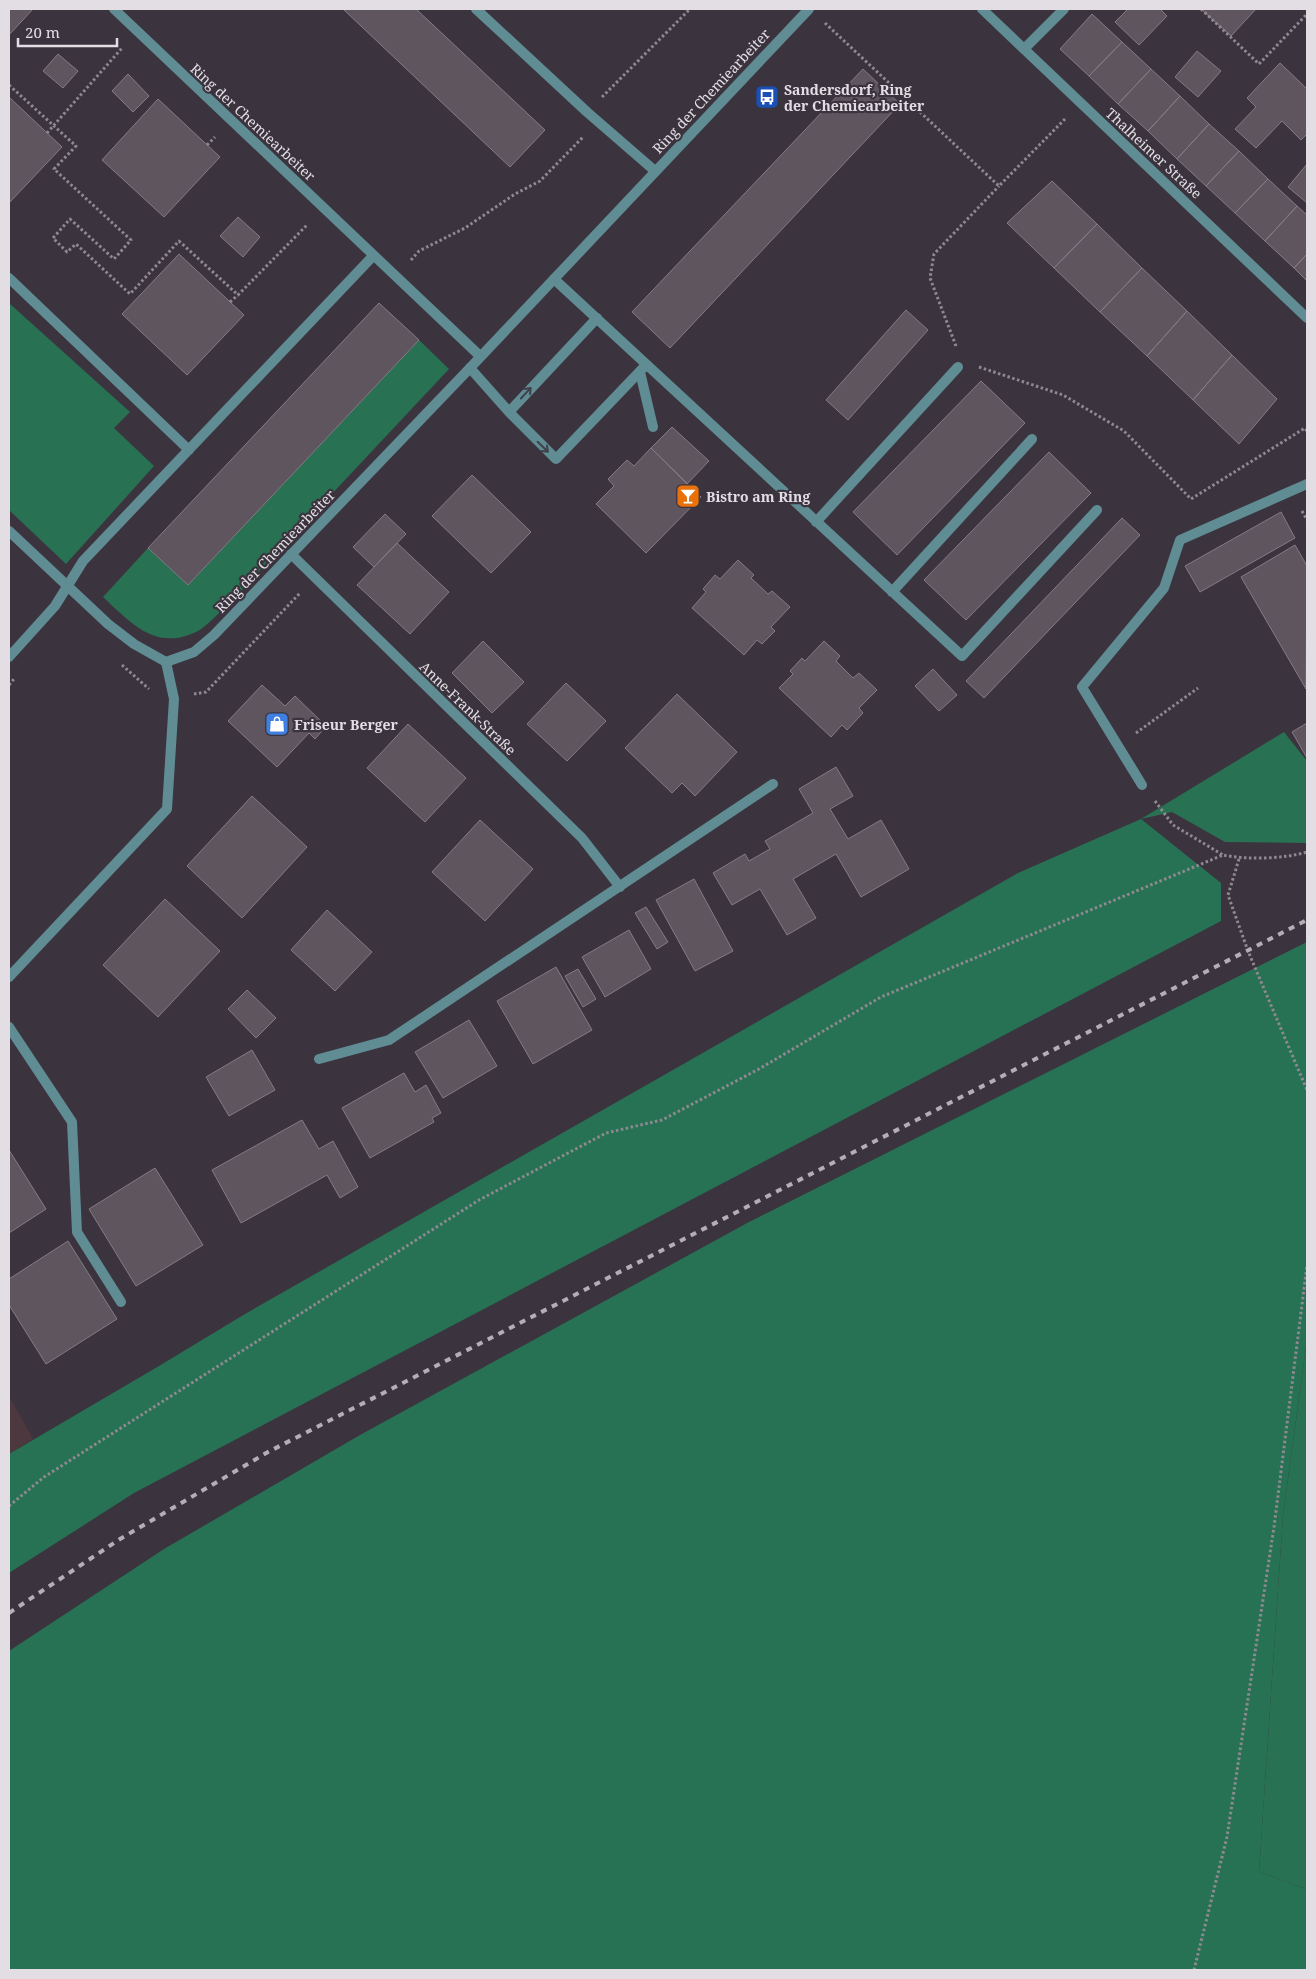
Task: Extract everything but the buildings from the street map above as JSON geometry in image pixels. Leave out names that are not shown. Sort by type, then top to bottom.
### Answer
[{"type":"street","name":"Ring der Chemiearbeiter","points":[[114,9],[394,277],[480,356]]},
{"type":"street","name":"Ring der Chemiearbeiter","points":[[476,9],[587,112],[655,171]]},
{"type":"street","name":"Ring der Chemiearbeiter","points":[[166,662],[194,652],[214,635],[470,368],[809,9]]},
{"type":"street","name":"Thalheimer Straße","points":[[982,9],[1307,318]]},
{"type":"street","points":[[1024,49],[1064,9]]},
{"type":"street","points":[[9,657],[55,606],[83,562],[373,256]]},
{"type":"street","points":[[9,278],[189,450]]},
{"type":"street","points":[[554,279],[597,318],[643,368],[816,522],[962,656],[1098,510]]},
{"type":"street","points":[[509,412],[597,318]]},
{"type":"street","points":[[816,522],[958,367]]},
{"type":"street","points":[[470,368],[509,412],[556,459],[643,368]]},
{"type":"street","points":[[643,368],[653,427]]},
{"type":"street","points":[[892,592],[1032,439]]},
{"type":"street","points":[[1142,785],[1082,687],[1164,588],[1180,540],[1307,484]]},
{"type":"street","points":[[9,531],[108,624],[134,644],[166,662],[174,698],[168,809],[9,978]]},
{"type":"street","name":"Anne-Frank-Straße","points":[[291,554],[582,838],[620,887]]},
{"type":"street","points":[[319,1059],[389,1040],[773,784]]},
{"type":"street","points":[[9,1027],[72,1122],[77,1232],[121,1302]]},
{"type":"path","points":[[394,277],[419,251],[465,228],[515,194],[540,181],[588,130],[587,112],[690,9]]},
{"type":"path","points":[[1201,9],[1259,64],[1307,14]]},
{"type":"path","points":[[824,22],[999,186]]},
{"type":"path","points":[[47,133],[137,30]]},
{"type":"path","points":[[9,85],[76,146],[54,169],[131,240],[114,259],[70,219],[52,238],[67,252],[76,244],[130,294],[179,241],[238,295]]},
{"type":"path","points":[[1081,103],[934,254],[930,278],[958,354],[958,367],[981,367],[1063,395],[1124,431],[1191,499],[1305,428],[1307,431]]},
{"type":"path","points":[[230,302],[324,208]]},
{"type":"path","points":[[1117,747],[1198,688]]},
{"type":"path","points":[[1142,785],[1173,825],[1223,855],[1238,858],[1297,855],[1307,852]]},
{"type":"path","points":[[9,1506],[44,1477],[479,1200],[606,1133],[662,1120],[759,1069],[881,997],[1223,855]]},
{"type":"path","points":[[1238,858],[1228,895],[1248,951],[1307,1090]]},
{"type":"path","points":[[1194,1970],[1226,1837],[1274,1527],[1307,1265]]},
{"type":"shaded area","points":[[9,1396],[33,1439],[9,1454]]},
{"type":"green space","points":[[9,303],[130,412],[114,428],[154,466],[66,564],[9,510]]},
{"type":"green space","points":[[419,340],[449,369],[225,608],[205,626],[183,637],[157,637],[124,617],[103,597],[148,548],[188,585]]},
{"type":"green space","points":[[1284,732],[1307,761],[1307,843],[1225,842],[1172,812],[1141,819]]},
{"type":"green space","points":[[1141,819],[1221,883],[1221,921],[134,1493],[9,1573],[9,1454],[245,1314],[1018,873]]},
{"type":"green space","points":[[1307,942],[1307,1339],[1283,1515],[1259,1872],[1307,1889],[1307,1970],[9,1970],[9,1651],[164,1549],[360,1435],[749,1222]]},
{"type":"green space","points":[[1307,1339],[1307,1889],[1259,1872],[1283,1515]]},
{"type":"railway","points":[[9,1613],[120,1539],[268,1452],[1307,920]]},
{"type":"place","name":"Sandersdorf, Ring der Chemiearbeiter","points":[[767,97]]},
{"type":"place","name":"Bistro am Ring","points":[[688,496]]},
{"type":"place","name":"Friseur Berger","points":[[277,724]]}]
